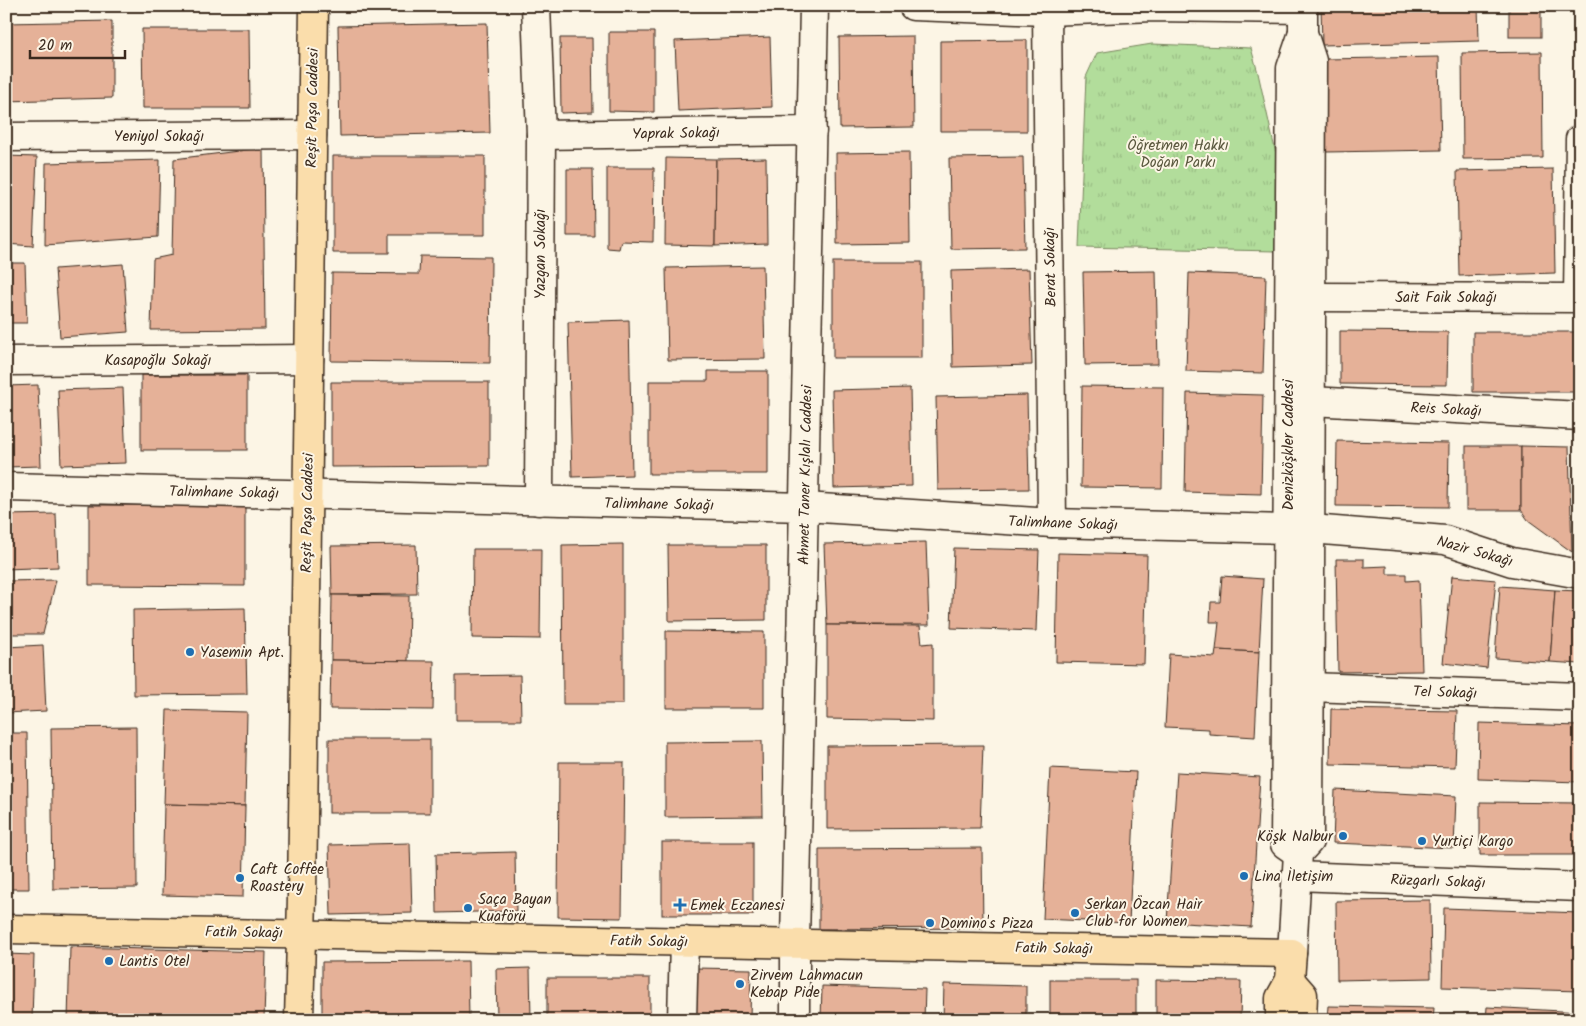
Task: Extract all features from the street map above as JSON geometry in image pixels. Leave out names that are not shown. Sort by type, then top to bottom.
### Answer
[{"type":"main road","name":"Reşit Paşa Caddesi","points":[[299,1020],[302,933],[314,6]]},
{"type":"main road","name":"Fatih Sokağı","points":[[6,928],[1292,953]]},
{"type":"main road","points":[[1280,1020],[1280,998],[1290,980],[1292,953]]},
{"type":"main road","points":[[1290,980],[1303,995],[1302,1020]]},
{"type":"street","name":"Yazgan Sokağı","points":[[536,6],[541,135],[539,502]]},
{"type":"street","name":"Ahmet Taner Kışlalı Caddesi","points":[[795,1020],[814,6]]},
{"type":"street","points":[[913,6],[1047,11],[1154,7],[1303,16]]},
{"type":"street","name":"Berat Sokağı","points":[[1047,11],[1052,523]]},
{"type":"street","name":"Denizköşkler Caddesi","points":[[1297,865],[1285,844],[1298,686],[1300,297],[1291,68],[1303,16]]},
{"type":"street","name":"Yaprak Sokağı","points":[[541,135],[812,131]]},
{"type":"street","name":"Yeniyol Sokağı","points":[[6,138],[312,135]]},
{"type":"street","points":[[1579,298],[1580,138]]},
{"type":"street","name":"Sait Faik Sokağı","points":[[1300,297],[1579,298]]},
{"type":"street","name":"Kasapoğlu Sokağı","points":[[6,361],[309,359]]},
{"type":"street","name":"Reis Sokağı","points":[[1300,400],[1580,416]]},
{"type":"street","name":"Talimhane Sokağı","points":[[6,487],[539,502],[805,507],[1052,523],[1299,529]]},
{"type":"street","name":"Nazir Sokağı","points":[[1299,529],[1445,540],[1512,562],[1580,574]]},
{"type":"street","name":"Tel Sokağı","points":[[1298,686],[1580,697]]},
{"type":"street","points":[[1292,953],[1297,865]]},
{"type":"street","name":"Rüzgarlı Sokağı","points":[[1297,865],[1580,887]]},
{"type":"street","points":[[682,1020],[684,941]]},
{"type":"green space","name":"Öğretmen Hakkı Doğan Parkı","points":[[1152,44],[1251,48],[1276,154],[1276,251],[1079,247],[1086,77],[1097,53]]},
{"type":"building","points":[[117,6],[182,6],[182,10],[117,10]]},
{"type":"building","points":[[1321,6],[1478,6],[1479,41],[1322,45]]},
{"type":"building","points":[[1509,6],[1541,6],[1541,37],[1509,37]]},
{"type":"building","points":[[112,21],[112,98],[6,101],[6,23]]},
{"type":"building","points":[[487,23],[490,133],[340,136],[338,26]]},
{"type":"building","points":[[142,29],[249,29],[250,108],[143,108]]},
{"type":"building","points":[[609,32],[654,32],[654,112],[609,111]]},
{"type":"building","points":[[913,36],[914,127],[840,128],[839,37]]},
{"type":"building","points":[[770,37],[772,107],[678,111],[675,41]]},
{"type":"building","points":[[560,38],[592,38],[593,112],[561,113]]},
{"type":"building","points":[[1027,40],[1027,131],[940,131],[940,41]]},
{"type":"building","points":[[1542,52],[1543,158],[1463,159],[1462,53]]},
{"type":"building","points":[[1439,57],[1441,150],[1326,152],[1325,59]]},
{"type":"building","points":[[263,148],[265,329],[151,330],[153,259],[172,255],[174,159]]},
{"type":"building","points":[[909,152],[910,243],[837,244],[836,153]]},
{"type":"building","points":[[6,156],[37,157],[33,246],[6,244]]},
{"type":"building","points":[[333,156],[485,156],[485,235],[389,235],[389,253],[333,253]]},
{"type":"building","points":[[1023,157],[1025,248],[951,249],[949,158]]},
{"type":"building","points":[[666,158],[716,159],[715,246],[665,245]]},
{"type":"building","points":[[766,158],[767,244],[715,246],[716,159]]},
{"type":"building","points":[[160,160],[158,237],[45,245],[46,163]]},
{"type":"building","points":[[607,168],[654,168],[653,242],[621,241],[619,249],[607,248]]},
{"type":"building","points":[[567,169],[593,169],[594,236],[567,236]]},
{"type":"building","points":[[1553,169],[1555,273],[1459,276],[1457,171]]},
{"type":"building","points":[[420,256],[491,257],[490,363],[331,361],[332,273],[419,274]]},
{"type":"building","points":[[833,262],[922,262],[922,358],[833,358]]},
{"type":"building","points":[[6,263],[25,263],[27,323],[6,323]]},
{"type":"building","points":[[123,264],[128,332],[60,337],[55,269]]},
{"type":"building","points":[[763,266],[765,359],[668,360],[666,268]]},
{"type":"building","points":[[1029,269],[1032,365],[953,367],[951,271]]},
{"type":"building","points":[[1156,271],[1158,364],[1085,365],[1083,272]]},
{"type":"building","points":[[1189,273],[1266,276],[1263,373],[1186,371]]},
{"type":"building","points":[[629,320],[632,475],[572,477],[568,322]]},
{"type":"building","points":[[1340,331],[1448,332],[1447,385],[1340,384]]},
{"type":"building","points":[[1473,332],[1579,332],[1578,392],[1473,392]]},
{"type":"building","points":[[708,371],[768,371],[768,474],[649,474],[649,381],[708,381]]},
{"type":"building","points":[[141,375],[247,375],[247,450],[141,450]]},
{"type":"building","points":[[331,382],[489,382],[489,466],[331,467]]},
{"type":"building","points":[[38,385],[41,466],[6,467],[6,386]]},
{"type":"building","points":[[1082,386],[1163,387],[1162,488],[1081,487]]},
{"type":"building","points":[[123,388],[126,463],[61,465],[58,390]]},
{"type":"building","points":[[910,388],[912,486],[834,488],[832,390]]},
{"type":"building","points":[[1187,393],[1263,395],[1261,494],[1185,492]]},
{"type":"building","points":[[1027,395],[1029,489],[938,490],[936,397]]},
{"type":"building","points":[[1337,441],[1449,443],[1448,507],[1336,506]]},
{"type":"building","points":[[1466,446],[1521,446],[1521,510],[1466,510]]},
{"type":"building","points":[[1521,446],[1569,447],[1572,552],[1528,520],[1521,510]]},
{"type":"building","points":[[89,505],[245,505],[245,586],[89,585]]},
{"type":"building","points":[[56,514],[58,567],[6,569],[6,515]]},
{"type":"building","points":[[926,542],[929,625],[827,625],[824,544]]},
{"type":"building","points":[[623,544],[623,704],[563,704],[562,545]]},
{"type":"building","points":[[416,545],[417,594],[332,595],[331,546]]},
{"type":"building","points":[[668,545],[766,545],[766,620],[669,621]]},
{"type":"building","points":[[954,548],[1039,550],[1036,631],[951,628]]},
{"type":"building","points":[[473,549],[541,549],[540,639],[472,638]]},
{"type":"building","points":[[1058,553],[1147,555],[1144,664],[1056,662]]},
{"type":"building","points":[[1336,559],[1364,559],[1364,567],[1387,566],[1387,574],[1406,574],[1406,581],[1419,580],[1422,671],[1338,672]]},
{"type":"building","points":[[1222,576],[1263,579],[1259,652],[1216,650],[1219,622],[1210,622],[1211,602],[1220,602]]},
{"type":"building","points":[[1452,576],[1496,580],[1487,668],[1443,663]]},
{"type":"building","points":[[56,580],[43,634],[6,634],[6,581]]},
{"type":"building","points":[[1500,586],[1555,590],[1550,662],[1495,658]]},
{"type":"building","points":[[1555,590],[1580,591],[1580,664],[1550,662]]},
{"type":"building","points":[[332,595],[409,596],[408,661],[331,660]]},
{"type":"building","name":"Yasemin Apt.","points":[[245,608],[247,694],[134,695],[133,610]]},
{"type":"building","points":[[827,625],[920,626],[922,644],[933,643],[933,721],[827,719]]},
{"type":"building","points":[[666,631],[764,632],[764,708],[666,708]]},
{"type":"building","points":[[43,645],[46,711],[6,713],[6,647]]},
{"type":"building","points":[[1216,650],[1259,652],[1255,737],[1209,734],[1209,729],[1165,727],[1169,654],[1215,657]]},
{"type":"building","points":[[331,660],[434,661],[433,710],[330,709]]},
{"type":"building","points":[[520,675],[521,720],[456,720],[456,676]]},
{"type":"building","points":[[1331,709],[1457,711],[1455,767],[1330,764]]},
{"type":"building","points":[[167,710],[247,712],[245,806],[164,804]]},
{"type":"building","points":[[1479,723],[1580,726],[1580,782],[1478,779]]},
{"type":"building","points":[[136,727],[137,888],[53,889],[51,728]]},
{"type":"building","points":[[6,733],[27,733],[29,889],[6,889]]},
{"type":"building","points":[[329,739],[430,739],[430,813],[329,813]]},
{"type":"building","points":[[762,741],[763,816],[665,817],[665,742]]},
{"type":"building","points":[[983,745],[980,828],[827,829],[827,746]]},
{"type":"building","points":[[559,762],[624,762],[622,918],[558,917]]},
{"type":"building","points":[[1050,768],[1136,772],[1129,923],[1043,919]]},
{"type":"building","points":[[1177,772],[1260,777],[1251,927],[1167,922]]},
{"type":"building","points":[[1335,790],[1456,796],[1454,848],[1333,843]]},
{"type":"building","points":[[1480,802],[1580,803],[1580,855],[1480,855]]},
{"type":"building","points":[[164,804],[245,806],[243,897],[162,895]]},
{"type":"building","points":[[662,842],[753,842],[753,915],[662,915]]},
{"type":"building","points":[[410,843],[412,913],[331,915],[329,845]]},
{"type":"building","points":[[982,848],[983,928],[819,929],[819,849]]},
{"type":"building","points":[[515,852],[516,911],[437,913],[436,854]]},
{"type":"building","points":[[1430,900],[1431,978],[1337,980],[1336,901]]},
{"type":"building","points":[[1444,908],[1580,913],[1580,991],[1442,987]]},
{"type":"building","points":[[70,947],[266,952],[264,1020],[68,1020]]},
{"type":"building","points":[[6,954],[34,955],[32,1020],[6,1020]]},
{"type":"building","points":[[468,961],[469,1020],[322,1020],[322,962]]},
{"type":"building","points":[[530,968],[531,1020],[497,1020],[496,969]]},
{"type":"building","points":[[695,968],[751,969],[750,1020],[694,1020]]},
{"type":"building","points":[[547,978],[650,978],[650,1020],[547,1020]]},
{"type":"building","points":[[1050,980],[1136,980],[1136,1020],[1050,1020]]},
{"type":"building","points":[[1156,980],[1241,981],[1240,1020],[1156,1020]]},
{"type":"building","points":[[944,984],[1026,986],[1026,1020],[943,1020]]},
{"type":"building","points":[[822,986],[925,989],[924,1020],[821,1020]]},
{"type":"building","points":[[1328,1006],[1434,1008],[1433,1020],[1327,1020]]},
{"type":"building","points":[[1487,1007],[1580,1012],[1580,1020],[1486,1020]]},
{"type":"place","name":"Yasemin Apt.","points":[[190,652]]},
{"type":"place","name":"Köşk Nalbur","points":[[1343,836]]},
{"type":"place","name":"Yurtiçi Kargo","points":[[1422,841]]},
{"type":"place","name":"Lina İletişim","points":[[1244,876]]},
{"type":"place","name":"Caft Coffee Roastery","points":[[240,878]]},
{"type":"place","name":"Emek Eczanesi","points":[[680,905]]},
{"type":"place","name":"Saça Bayan Kuaförü","points":[[468,908]]},
{"type":"place","name":"Serkan Özcan Hair Club for Women","points":[[1075,913]]},
{"type":"place","name":"Domino's Pizza","points":[[930,923]]},
{"type":"place","name":"Lantis Otel","points":[[109,961]]},
{"type":"place","name":"Zirvem Lahmacun Kebap Pide","points":[[740,984]]}]
